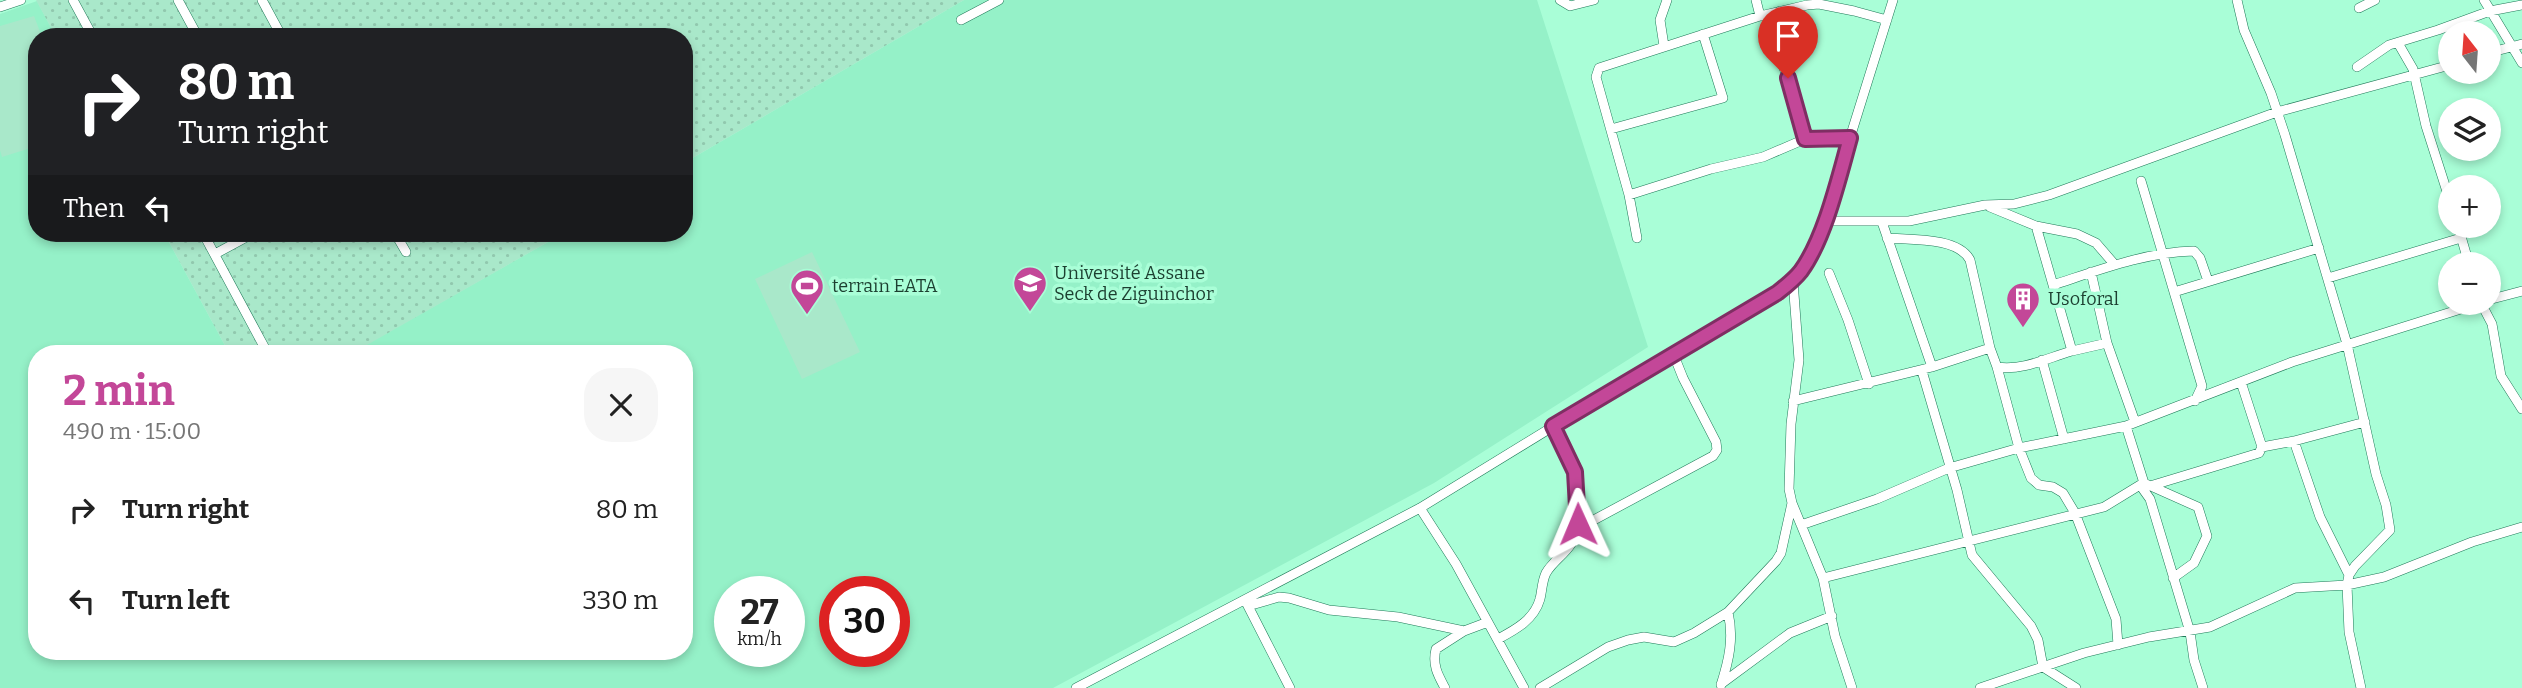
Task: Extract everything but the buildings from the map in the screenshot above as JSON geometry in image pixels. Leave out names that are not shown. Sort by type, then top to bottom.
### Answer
[{"type":"street","points":[[0,7],[21,0]]},
{"type":"street","points":[[73,0],[88,28]]},
{"type":"street","points":[[178,0],[193,28]]},
{"type":"street","points":[[262,0],[277,28]]},
{"type":"street","points":[[961,20],[999,0]]},
{"type":"street","points":[[1560,0],[1570,6],[1594,0]]},
{"type":"street","points":[[1664,46],[1660,20],[1667,0]]},
{"type":"street","points":[[1756,0],[1760,16]]},
{"type":"street","points":[[1076,688],[1095,684],[1420,508],[1793,281],[1810,258],[1824,221],[1893,0]]},
{"type":"street","points":[[2237,0],[2244,30],[2277,112],[2328,278],[2386,505],[2389,530],[2380,542],[2364,555],[2348,580]]},
{"type":"street","points":[[2358,8],[2375,0]]},
{"type":"street","points":[[2484,0],[2518,45],[2522,63]]},
{"type":"street","points":[[1637,238],[1629,195],[1596,78],[1599,68],[1780,10],[1819,4],[1887,20]]},
{"type":"street","points":[[2357,67],[2389,45],[2490,11],[2522,5]]},
{"type":"street","points":[[1780,10],[1772,29],[1772,39],[1788,78],[1805,139]]},
{"type":"street","points":[[1611,129],[1723,98],[1703,34]]},
{"type":"street","points":[[2398,43],[2414,75],[2426,127],[2442,175]]},
{"type":"street","points":[[2501,50],[2518,45]]},
{"type":"street","points":[[1824,221],[1909,221],[1985,205],[2014,204],[2049,195],[2277,112],[2438,68]]},
{"type":"street","points":[[1629,195],[1711,169],[1763,157],[1805,139],[1850,138]]},
{"type":"street","points":[[2141,181],[2202,386],[2195,401]]},
{"type":"street","points":[[1985,205],[2036,226],[2077,234],[2096,243],[2115,265]]},
{"type":"street","points":[[1882,222],[1932,367]]},
{"type":"street","points":[[2036,226],[2072,351]]},
{"type":"street","points":[[1887,238],[1951,244],[1966,252],[2019,448],[2034,482],[2063,493],[2075,513],[2116,618],[2118,645]]},
{"type":"street","points":[[2328,278],[2461,238],[2465,252]]},
{"type":"street","points":[[208,242],[263,345]]},
{"type":"street","points":[[215,254],[237,242]]},
{"type":"street","points":[[400,242],[406,252]]},
{"type":"street","points":[[2174,292],[2319,248]]},
{"type":"street","points":[[2053,285],[2115,265],[2163,254],[2194,251],[2200,258],[2208,281]]},
{"type":"street","points":[[2091,272],[2144,483],[2198,507],[2207,536],[2194,563],[2173,578]]},
{"type":"street","points":[[1829,273],[1869,384]]},
{"type":"street","points":[[1539,688],[1608,648],[1644,637],[1674,642],[1728,612],[1781,553],[1792,503],[1790,461],[1793,401],[1799,360],[1793,281]]},
{"type":"street","points":[[2501,297],[2522,291]]},
{"type":"street","points":[[1801,525],[1877,499],[1949,468],[2019,448],[2131,424],[2292,362],[2442,315]]},
{"type":"street","points":[[2487,315],[2492,324],[2501,376],[2522,409]]},
{"type":"street","points":[[1997,367],[2020,368],[2107,343]]},
{"type":"street","points":[[1793,401],[1922,371],[1990,348]]},
{"type":"street","points":[[1577,529],[1713,456],[1717,450],[1716,442],[1673,353]]},
{"type":"street","points":[[2042,360],[2064,439]]},
{"type":"street","points":[[1922,371],[1957,490],[1968,542],[1980,566],[2031,626],[2038,640],[2043,667],[2076,688]]},
{"type":"street","points":[[2150,486],[2259,453],[2262,447],[2241,382]]},
{"type":"street","points":[[2262,447],[2365,422]]},
{"type":"street","points":[[1498,639],[1516,630],[1530,617],[1539,602],[1546,573],[1568,548],[1577,529],[1579,509],[1575,472],[1553,426]]},
{"type":"street","points":[[2294,441],[2320,517],[2348,580],[2349,632],[2361,688]]},
{"type":"street","points":[[1823,578],[2075,513],[2104,508],[2140,485],[2150,499],[2190,632],[2194,660],[2203,688]]},
{"type":"street","points":[[1792,503],[1823,578],[1852,688]]},
{"type":"street","points":[[1420,508],[1456,564],[1524,688]]},
{"type":"street","points":[[1980,688],[2084,653],[2149,637],[2210,627],[2295,589],[2384,577],[2472,542],[2522,527]]},
{"type":"street","points":[[1246,603],[1279,597],[1289,598],[1329,610],[1398,617],[1464,631]]},
{"type":"street","points":[[1246,603],[1290,688]]},
{"type":"street","points":[[1721,686],[1731,653],[1732,626],[1728,612]]},
{"type":"street","points":[[1721,686],[1790,633],[1832,616]]},
{"type":"street","points":[[1445,688],[1436,672],[1434,662],[1437,649],[1464,631],[1488,622]]},
{"type":"shaded area","points":[[36,0],[964,0],[693,158],[693,28],[51,28]]},
{"type":"shaded area","name":"Université Assane Seck de Ziguinchor","points":[[964,0],[1537,0],[1648,347],[1434,483],[1053,688],[0,688],[0,14],[37,1],[51,28],[28,28],[28,242],[169,242],[225,345],[28,345],[28,660],[693,660],[693,345],[365,345],[548,242],[693,242],[693,158]]},
{"type":"shaded area","points":[[34,16],[39,28],[28,28],[28,149],[2,157],[0,150],[0,26]]},
{"type":"shaded area","points":[[169,242],[548,242],[367,345],[225,345]]},
{"type":"shaded area","name":"terrain EATA","points":[[812,252],[860,352],[802,379],[755,279]]},
{"type":"place","name":"Université Assane Seck de Ziguinchor","points":[[1030,313]]},
{"type":"place","name":"terrain EATA","points":[[807,316]]},
{"type":"place","name":"Usoforal","points":[[2023,329]]},
{"type":"route","points":[[1578,524],[1575,472],[1553,426],[1777,293],[1793,281],[1810,258],[1850,138],[1805,139],[1788,78]]}]
